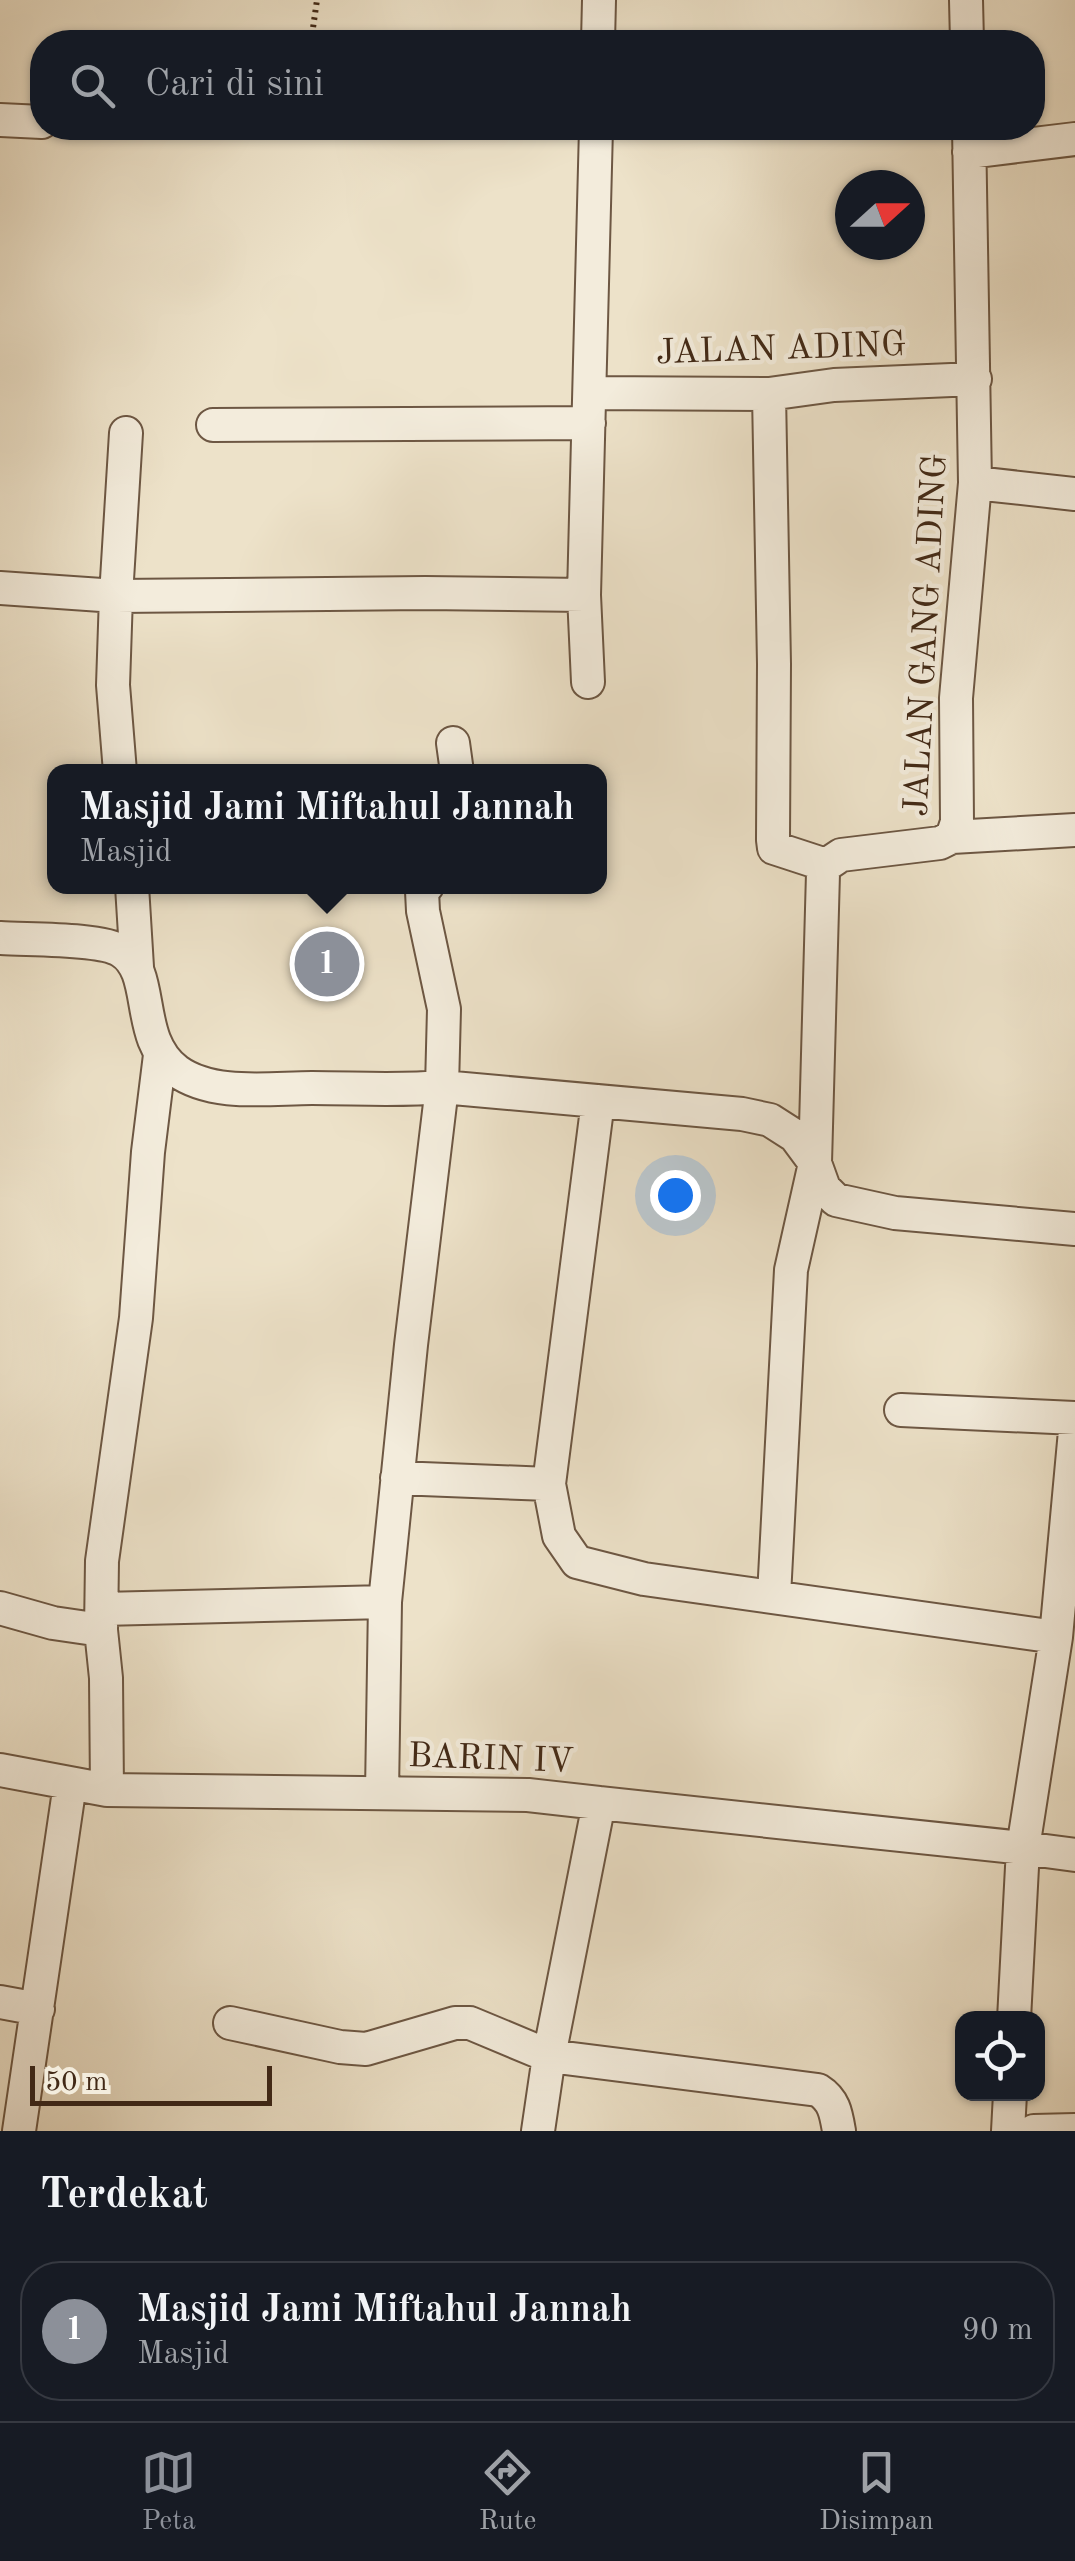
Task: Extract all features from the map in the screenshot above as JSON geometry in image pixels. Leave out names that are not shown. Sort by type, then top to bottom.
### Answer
[{"type":"street","points":[[598,30],[599,0]]},
{"type":"street","points":[[966,0],[967,30]]},
{"type":"street","points":[[0,120],[30,121]]},
{"type":"street","points":[[1045,139],[1075,139]]},
{"type":"street","points":[[588,682],[584,595],[596,140]]},
{"type":"street","name":"JALAN GANG ADING","points":[[826,865],[840,855],[940,842],[952,836],[957,822],[957,682],[974,483],[969,140]]},
{"type":"street","name":"JALAN ADING","points":[[213,425],[589,408],[834,385],[975,379]]},
{"type":"street","points":[[769,394],[774,664],[772,840],[781,853],[826,865],[814,1163],[792,1270],[774,1596]]},
{"type":"street","points":[[119,764],[113,685],[126,433]]},
{"type":"street","points":[[974,483],[1075,494]]},
{"type":"street","points":[[0,588],[116,596],[584,595]]},
{"type":"street","points":[[952,836],[1075,830]]},
{"type":"street","points":[[133,894],[138,967],[148,1027],[160,1055],[180,1073],[209,1084],[244,1088],[442,1087],[697,1108],[770,1120],[795,1136],[814,1163],[824,1188],[836,1200],[895,1212],[1075,1228]]},
{"type":"street","points":[[382,1793],[385,1602],[442,1087],[444,1009],[422,894]]},
{"type":"street","points":[[0,938],[96,944],[120,950],[138,967]]},
{"type":"street","points":[[106,1790],[102,1561],[136,1318],[148,1152],[160,1055]]},
{"type":"street","points":[[598,1100],[549,1484],[559,1536],[577,1562],[644,1579],[1056,1637]]},
{"type":"street","points":[[900,1410],[1075,1418]]},
{"type":"street","points":[[1014,2011],[1022,1848],[1056,1637],[1075,1431]]},
{"type":"street","points":[[397,1478],[549,1484]]},
{"type":"street","points":[[0,1608],[53,1624],[385,1602]]},
{"type":"street","name":"BARIN IV","points":[[0,1770],[106,1790],[528,1794],[599,1803],[538,2131]]},
{"type":"street","points":[[19,2131],[70,1784]]},
{"type":"street","points":[[599,1803],[1075,1855]]},
{"type":"street","points":[[0,2002],[38,2009]]},
{"type":"street","points":[[230,2023],[366,2049],[454,2023],[470,2023],[549,2056],[818,2090],[828,2096],[839,2131]]},
{"type":"street","points":[[1008,2131],[1010,2101]]},
{"type":"street","points":[[1034,2131],[1075,2130]]},
{"type":"path","points":[[312,30],[316,0]]},
{"type":"place","name":"Masjid Jami Miftahul Jannah","points":[[327,964]]}]
